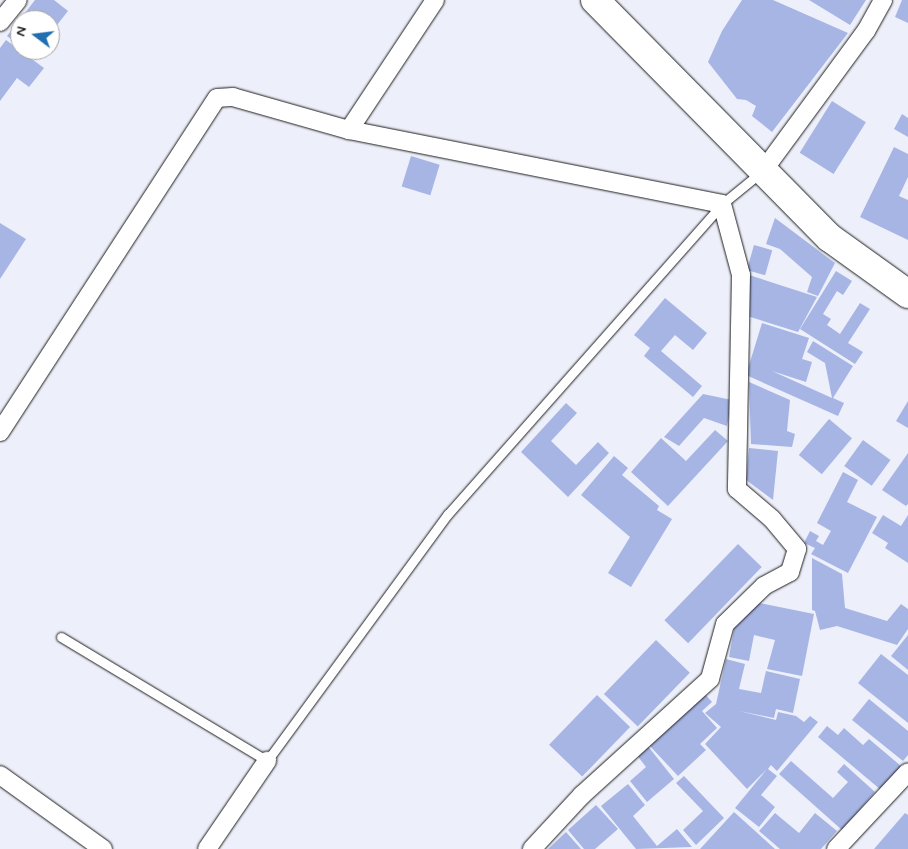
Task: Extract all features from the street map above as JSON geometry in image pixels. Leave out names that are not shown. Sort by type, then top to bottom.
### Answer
[{"type":"main road","points":[[595,0],[830,238],[908,294]]},
{"type":"street","points":[[0,22],[18,0]]},
{"type":"street","points":[[349,130],[435,0]]},
{"type":"street","points":[[764,171],[866,31],[883,0]]},
{"type":"street","points":[[0,432],[217,98],[233,97],[349,130],[722,204],[742,275],[737,489],[772,519],[797,549],[790,572],[764,586],[725,624],[710,679],[582,795],[532,849]]},
{"type":"street","points":[[207,849],[268,761]]},
{"type":"street","points":[[836,849],[908,772]]},
{"type":"street","points":[[0,776],[103,849]]},
{"type":"lane","points":[[61,637],[268,761],[448,514],[722,204],[764,171]]},
{"type":"building","points":[[35,0],[54,0],[68,11],[60,21],[60,10],[27,10]]},
{"type":"building","points":[[742,0],[773,0],[848,33],[772,132],[752,116],[756,106],[746,100],[737,99],[708,62],[722,31]]},
{"type":"building","points":[[809,0],[866,0],[850,25]]},
{"type":"building","points":[[902,0],[908,0],[908,23],[895,17]]},
{"type":"building","points":[[6,40],[10,43],[10,60],[33,60],[44,68],[29,87],[17,78],[0,101],[0,48]]},
{"type":"building","points":[[832,101],[866,122],[834,174],[800,153]]},
{"type":"building","points":[[902,114],[908,118],[908,137],[894,129]]},
{"type":"building","points":[[894,147],[908,154],[908,177],[899,196],[908,200],[908,240],[860,217]]},
{"type":"building","points":[[411,156],[440,165],[430,195],[402,187]]},
{"type":"building","points":[[775,218],[835,263],[818,296],[807,292],[812,277],[780,249],[766,244]]},
{"type":"building","points":[[0,223],[26,239],[0,279]]},
{"type":"building","points":[[754,245],[772,250],[765,275],[747,270]]},
{"type":"building","points":[[836,271],[852,281],[843,295],[837,291],[823,314],[831,319],[827,325],[840,334],[860,303],[870,309],[848,343],[863,352],[855,364],[800,329]]},
{"type":"building","points":[[746,274],[817,297],[798,332],[744,315]]},
{"type":"building","points":[[665,298],[707,333],[693,350],[675,335],[661,351],[702,386],[693,397],[644,356],[650,348],[634,335]]},
{"type":"building","points":[[762,323],[809,338],[802,359],[812,362],[806,382],[772,371],[832,398],[825,363],[807,352],[813,341],[853,366],[833,398],[844,403],[838,416],[746,375]]},
{"type":"building","points":[[749,382],[790,400],[787,431],[795,434],[792,447],[751,444]]},
{"type":"building","points":[[703,394],[732,400],[727,426],[704,418],[679,446],[664,437]]},
{"type":"building","points":[[908,401],[908,428],[896,421]]},
{"type":"building","points":[[566,403],[577,413],[551,441],[576,465],[598,442],[609,453],[568,497],[521,452]]},
{"type":"building","points":[[829,419],[852,438],[822,474],[799,455]]},
{"type":"building","points":[[715,430],[728,441],[668,506],[631,472],[661,438],[686,461]]},
{"type":"building","points":[[863,440],[891,460],[872,486],[844,466]]},
{"type":"building","points":[[749,448],[778,451],[773,500],[746,480]]},
{"type":"building","points":[[908,453],[908,504],[906,506],[882,490]]},
{"type":"building","points":[[614,456],[628,468],[622,475],[659,506],[657,510],[672,519],[631,587],[608,573],[630,537],[581,495]]},
{"type":"building","points":[[843,472],[858,480],[847,502],[877,517],[848,573],[811,554],[815,548],[804,543],[810,531],[819,536],[816,541],[823,545],[831,531],[817,523]]},
{"type":"building","points":[[883,515],[901,526],[908,515],[908,563],[885,548],[888,543],[872,533]]},
{"type":"building","points":[[738,544],[762,567],[688,643],[664,620]]},
{"type":"building","points":[[812,558],[842,574],[845,608],[887,621],[901,604],[908,609],[908,629],[897,645],[837,626],[820,630],[815,611],[812,610]]},
{"type":"building","points":[[759,603],[814,614],[802,676],[767,669],[775,640],[754,635],[749,661],[729,657],[736,618]]},
{"type":"building","points":[[908,635],[908,670],[891,656]]},
{"type":"building","points":[[656,640],[690,673],[638,727],[604,694]]},
{"type":"building","points":[[881,654],[908,675],[908,723],[858,683]]},
{"type":"building","points":[[726,659],[745,664],[739,689],[761,693],[766,671],[800,679],[793,713],[776,709],[774,718],[739,711],[776,720],[778,712],[796,716],[804,722],[810,716],[818,722],[777,771],[771,765],[768,769],[777,776],[761,795],[775,807],[759,827],[735,808],[767,769],[747,789],[705,744],[721,727],[705,713],[716,704]]},
{"type":"building","points":[[704,693],[712,702],[702,711],[717,728],[700,744],[706,750],[678,776],[649,745]]},
{"type":"building","points":[[597,695],[630,727],[582,777],[549,745]]},
{"type":"building","points":[[869,699],[908,731],[908,755],[903,761],[852,720]]},
{"type":"building","points":[[827,726],[838,735],[844,728],[863,745],[869,739],[901,766],[881,790],[818,737]]},
{"type":"building","points":[[647,745],[674,779],[647,802],[630,781],[646,767],[636,754]]},
{"type":"building","points":[[791,761],[833,798],[848,782],[837,772],[844,764],[875,792],[842,830],[779,774]]},
{"type":"building","points":[[684,776],[724,818],[696,845],[683,830],[703,811],[676,783]]},
{"type":"building","points":[[628,784],[645,805],[633,816],[657,846],[677,829],[692,847],[636,849],[601,806]]},
{"type":"building","points":[[596,805],[618,829],[595,849],[584,849],[568,830]]},
{"type":"building","points":[[734,812],[775,849],[700,849]]},
{"type":"building","points":[[775,813],[799,833],[815,813],[837,831],[821,849],[780,849],[759,831]]},
{"type":"building","points":[[905,813],[908,815],[908,849],[874,849]]},
{"type":"building","points":[[566,832],[581,849],[548,849]]}]
